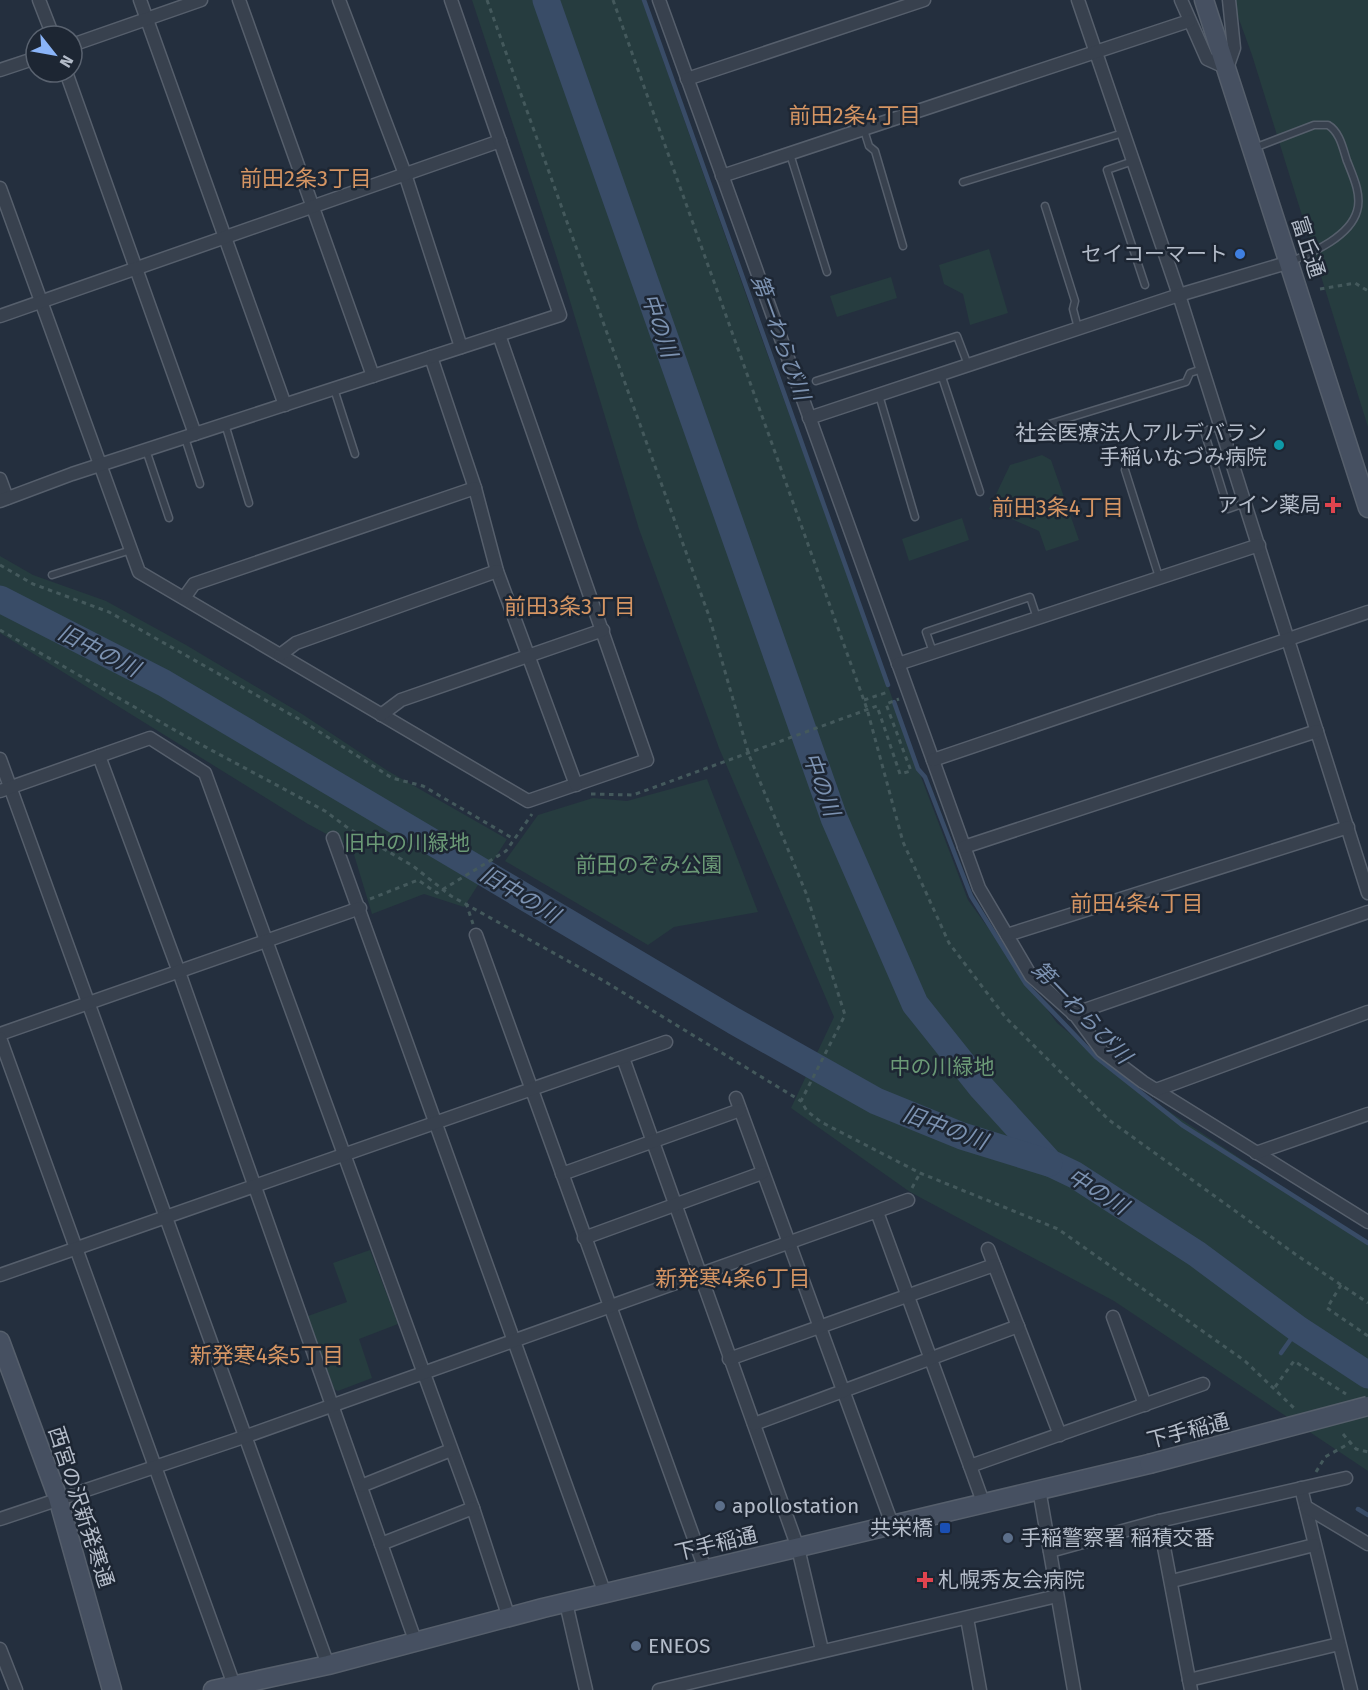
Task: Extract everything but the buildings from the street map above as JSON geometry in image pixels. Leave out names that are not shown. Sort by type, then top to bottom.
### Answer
[{"type":"main road","name":"富丘通","points":[[1204,0],[1368,508]]},
{"type":"main road","name":"西宮の沢新発寒通","points":[[0,1341],[57,1498],[112,1690]]},
{"type":"main road","name":"下手稲通","points":[[213,1690],[328,1665],[566,1603],[1149,1464],[1368,1406]]},
{"type":"street","points":[[39,0],[48,24]]},
{"type":"street","points":[[140,0],[285,405]]},
{"type":"street","points":[[84,41],[201,0]]},
{"type":"street","points":[[239,0],[373,376]]},
{"type":"street","points":[[339,0],[405,174],[461,347]]},
{"type":"street","points":[[0,479],[4,500],[101,464],[560,315],[451,0]]},
{"type":"street","points":[[659,0],[979,888],[1031,976],[1073,1014],[1102,1051],[1156,1090],[1368,1222]]},
{"type":"street","points":[[687,79],[924,0]]},
{"type":"street","points":[[1078,0],[1179,295],[1290,640],[1368,893]]},
{"type":"street","points":[[1181,0],[1207,59],[1227,68],[1234,48],[1229,0]]},
{"type":"street","points":[[722,176],[1189,21]]},
{"type":"street","points":[[0,70],[24,62]]},
{"type":"street","points":[[70,84],[138,269],[190,435]]},
{"type":"street","points":[[0,316],[500,141]]},
{"type":"street","points":[[0,188],[140,572],[528,801],[647,760],[499,335]]},
{"type":"street","points":[[809,418],[1179,295],[1290,262]]},
{"type":"street","points":[[430,357],[475,488],[496,571],[576,785]]},
{"type":"street","points":[[184,598],[194,584],[475,488]]},
{"type":"street","points":[[898,664],[1258,545]]},
{"type":"street","points":[[280,655],[296,643],[496,571]]},
{"type":"street","points":[[933,760],[1368,612]]},
{"type":"street","points":[[381,715],[401,700],[603,630]]},
{"type":"street","points":[[964,847],[1317,730]]},
{"type":"street","points":[[5,789],[150,738],[205,773],[472,1508],[509,1618]]},
{"type":"street","points":[[99,756],[179,972],[416,1643]]},
{"type":"street","points":[[0,759],[5,789],[87,1003],[328,1665]]},
{"type":"street","points":[[1007,935],[1348,827]]},
{"type":"street","points":[[333,837],[364,904],[438,1122],[605,1594]]},
{"type":"street","points":[[0,1034],[179,972],[364,904]]},
{"type":"street","points":[[1073,1014],[1368,912]]},
{"type":"street","points":[[476,935],[705,1569]]},
{"type":"street","points":[[1156,1090],[1368,1012]]},
{"type":"street","points":[[0,1038],[234,1685]]},
{"type":"street","points":[[0,1275],[78,1250],[666,1042]]},
{"type":"street","points":[[623,1058],[798,1548],[822,1650]]},
{"type":"street","points":[[562,1174],[652,1141],[738,1104],[892,1524]]},
{"type":"street","points":[[1256,1152],[1368,1114]]},
{"type":"street","points":[[584,1238],[762,1173]]},
{"type":"street","points":[[0,1519],[57,1498],[156,1468],[333,1406],[610,1305],[877,1212],[908,1198]]},
{"type":"street","points":[[877,1212],[983,1502]]},
{"type":"street","points":[[988,1250],[1060,1435]]},
{"type":"street","points":[[729,1359],[994,1265]]},
{"type":"street","points":[[1113,1317],[1145,1405]]},
{"type":"street","points":[[754,1424],[843,1389],[1018,1326]]},
{"type":"street","points":[[969,1466],[1203,1384]]},
{"type":"street","points":[[361,1486],[451,1450]]},
{"type":"street","points":[[1050,1551],[1159,1521],[1346,1478]]},
{"type":"street","points":[[1301,1488],[1351,1690]]},
{"type":"street","points":[[1039,1489],[1074,1690]]},
{"type":"street","points":[[1306,1507],[1368,1544]]},
{"type":"street","points":[[381,1544],[472,1508]]},
{"type":"street","points":[[1159,1521],[1190,1685],[1339,1644]]},
{"type":"street","points":[[1172,1581],[1314,1545]]},
{"type":"street","points":[[659,1690],[684,1687],[822,1650],[1057,1596]]},
{"type":"street","points":[[566,1603],[586,1690]]},
{"type":"street","points":[[967,1618],[980,1690]]},
{"type":"street","points":[[0,1649],[16,1690]]},
{"type":"lane","points":[[1253,149],[1314,125],[1328,125],[1340,140],[1354,179],[1358,196],[1357,212],[1346,227],[1330,241],[1290,262]]},
{"type":"lane","points":[[864,130],[868,146],[875,151],[903,246]]},
{"type":"lane","points":[[963,182],[1124,132]]},
{"type":"lane","points":[[790,154],[826,272]]},
{"type":"lane","points":[[1133,161],[1107,170],[1146,285]]},
{"type":"lane","points":[[1045,206],[1075,301],[1073,309],[1078,329]]},
{"type":"lane","points":[[816,381],[957,336],[968,365]]},
{"type":"lane","points":[[1046,425],[1186,381],[1190,373],[1203,369]]},
{"type":"lane","points":[[941,374],[980,492]]},
{"type":"lane","points":[[334,388],[355,454]]},
{"type":"lane","points":[[879,395],[915,517]]},
{"type":"lane","points":[[225,424],[249,503]]},
{"type":"lane","points":[[1221,426],[1204,431],[1228,509],[1245,503]]},
{"type":"lane","points":[[190,435],[200,484]]},
{"type":"lane","points":[[146,450],[169,518]]},
{"type":"lane","points":[[1125,471],[1160,578]]},
{"type":"lane","points":[[52,575],[132,550]]},
{"type":"lane","points":[[933,653],[926,632],[1029,597],[1037,618]]},
{"type":"path","points":[[487,0],[709,616],[751,754],[806,893],[845,1015],[801,1101]]},
{"type":"path","points":[[1320,290],[1355,283],[1368,291]]},
{"type":"path","points":[[0,565],[33,584],[109,612],[304,722],[392,778],[423,786],[514,839]]},
{"type":"path","points":[[0,630],[185,736],[325,811],[348,828],[413,866],[442,889],[604,981],[801,1101],[807,1111],[821,1122],[920,1173],[1058,1229],[1245,1360],[1295,1409]]},
{"type":"path","points":[[864,700],[888,692]]},
{"type":"path","points":[[588,794],[633,795],[751,754],[877,706],[900,774],[911,771],[886,704],[900,698]]},
{"type":"path","points":[[364,904],[418,880],[437,893],[506,852],[533,812]]},
{"type":"path","points":[[466,903],[476,935]]},
{"type":"path","points":[[908,1198],[920,1173]]},
{"type":"path","points":[[1341,1285],[1327,1308],[1368,1336]]},
{"type":"path","points":[[1275,1388],[1294,1361],[1349,1396]]},
{"type":"path","points":[[1343,1434],[1356,1449],[1368,1452]]},
{"type":"path","points":[[1315,1475],[1325,1457],[1350,1443]]},
{"type":"green space","name":"中の川緑地","points":[[472,0],[642,0],[751,309],[968,900],[1057,1023],[1149,1098],[1368,1243],[1368,1471],[1114,1301],[910,1192],[791,1108],[834,1017],[719,748],[639,529],[557,258]]},
{"type":"green space","points":[[1232,0],[1368,0],[1368,427],[1252,55]]},
{"type":"green space","points":[[989,249],[1008,313],[970,325],[963,294],[944,284],[939,265]]},
{"type":"green space","points":[[891,277],[897,298],[837,317],[830,296]]},
{"type":"green space","points":[[1042,455],[1051,460],[1079,540],[1046,551],[1039,531],[989,509],[1010,465]]},
{"type":"green space","points":[[962,518],[969,540],[909,561],[902,539]]},
{"type":"green space","name":"旧中の川緑地","points":[[0,556],[33,575],[106,601],[186,645],[302,714],[388,771],[507,839],[464,907],[424,894],[372,914],[352,848],[308,824],[0,633]]},
{"type":"green space","name":"前田のぞみ公園","points":[[707,779],[758,912],[674,927],[648,945],[505,861],[538,815],[593,798],[627,801]]},
{"type":"green space","points":[[370,1250],[398,1324],[359,1339],[372,1378],[338,1391],[334,1389],[308,1316],[347,1302],[333,1263]]},
{"type":"waterway","name":"中の川","points":[[546,0],[834,818],[915,1004],[982,1088],[1050,1163],[1075,1175],[1197,1254],[1298,1329],[1368,1375]]},
{"type":"waterway","name":"第一わらび川","points":[[644,0],[888,685]]},
{"type":"waterway","name":"旧中の川","points":[[0,599],[164,683],[734,1021],[876,1101],[962,1136],[1049,1163]]},
{"type":"waterway","name":"第一わらび川","points":[[894,702],[918,769],[925,777],[971,896],[1026,984],[1096,1057],[1182,1125],[1368,1243]]},
{"type":"waterway","points":[[1281,1353],[1298,1329]]},
{"type":"waterway","points":[[1358,1509],[1368,1515]]},
{"type":"place","name":"セイコーマート","points":[[1240,254]]},
{"type":"place","name":"社会医療法人アルデバラン 手稲いなづみ病院","points":[[1279,445]]},
{"type":"place","name":"アイン薬局","points":[[1333,505]]},
{"type":"place","name":"apollostation","points":[[720,1506]]},
{"type":"place","name":"共栄橋","points":[[945,1528]]},
{"type":"place","name":"手稲警察署 稲積交番","points":[[1008,1538]]},
{"type":"place","name":"札幌秀友会病院","points":[[925,1580]]},
{"type":"place","name":"ENEOS","points":[[636,1646]]},
{"type":"district","name":"前田2条4丁目","points":[[855,115]]},
{"type":"district","name":"前田2条3丁目","points":[[306,178]]},
{"type":"district","name":"前田3条4丁目","points":[[1058,507]]},
{"type":"district","name":"前田3条3丁目","points":[[570,606]]},
{"type":"district","name":"前田4条4丁目","points":[[1137,903]]},
{"type":"district","name":"新発寒4条6丁目","points":[[733,1278]]},
{"type":"district","name":"新発寒4条5丁目","points":[[267,1355]]}]
